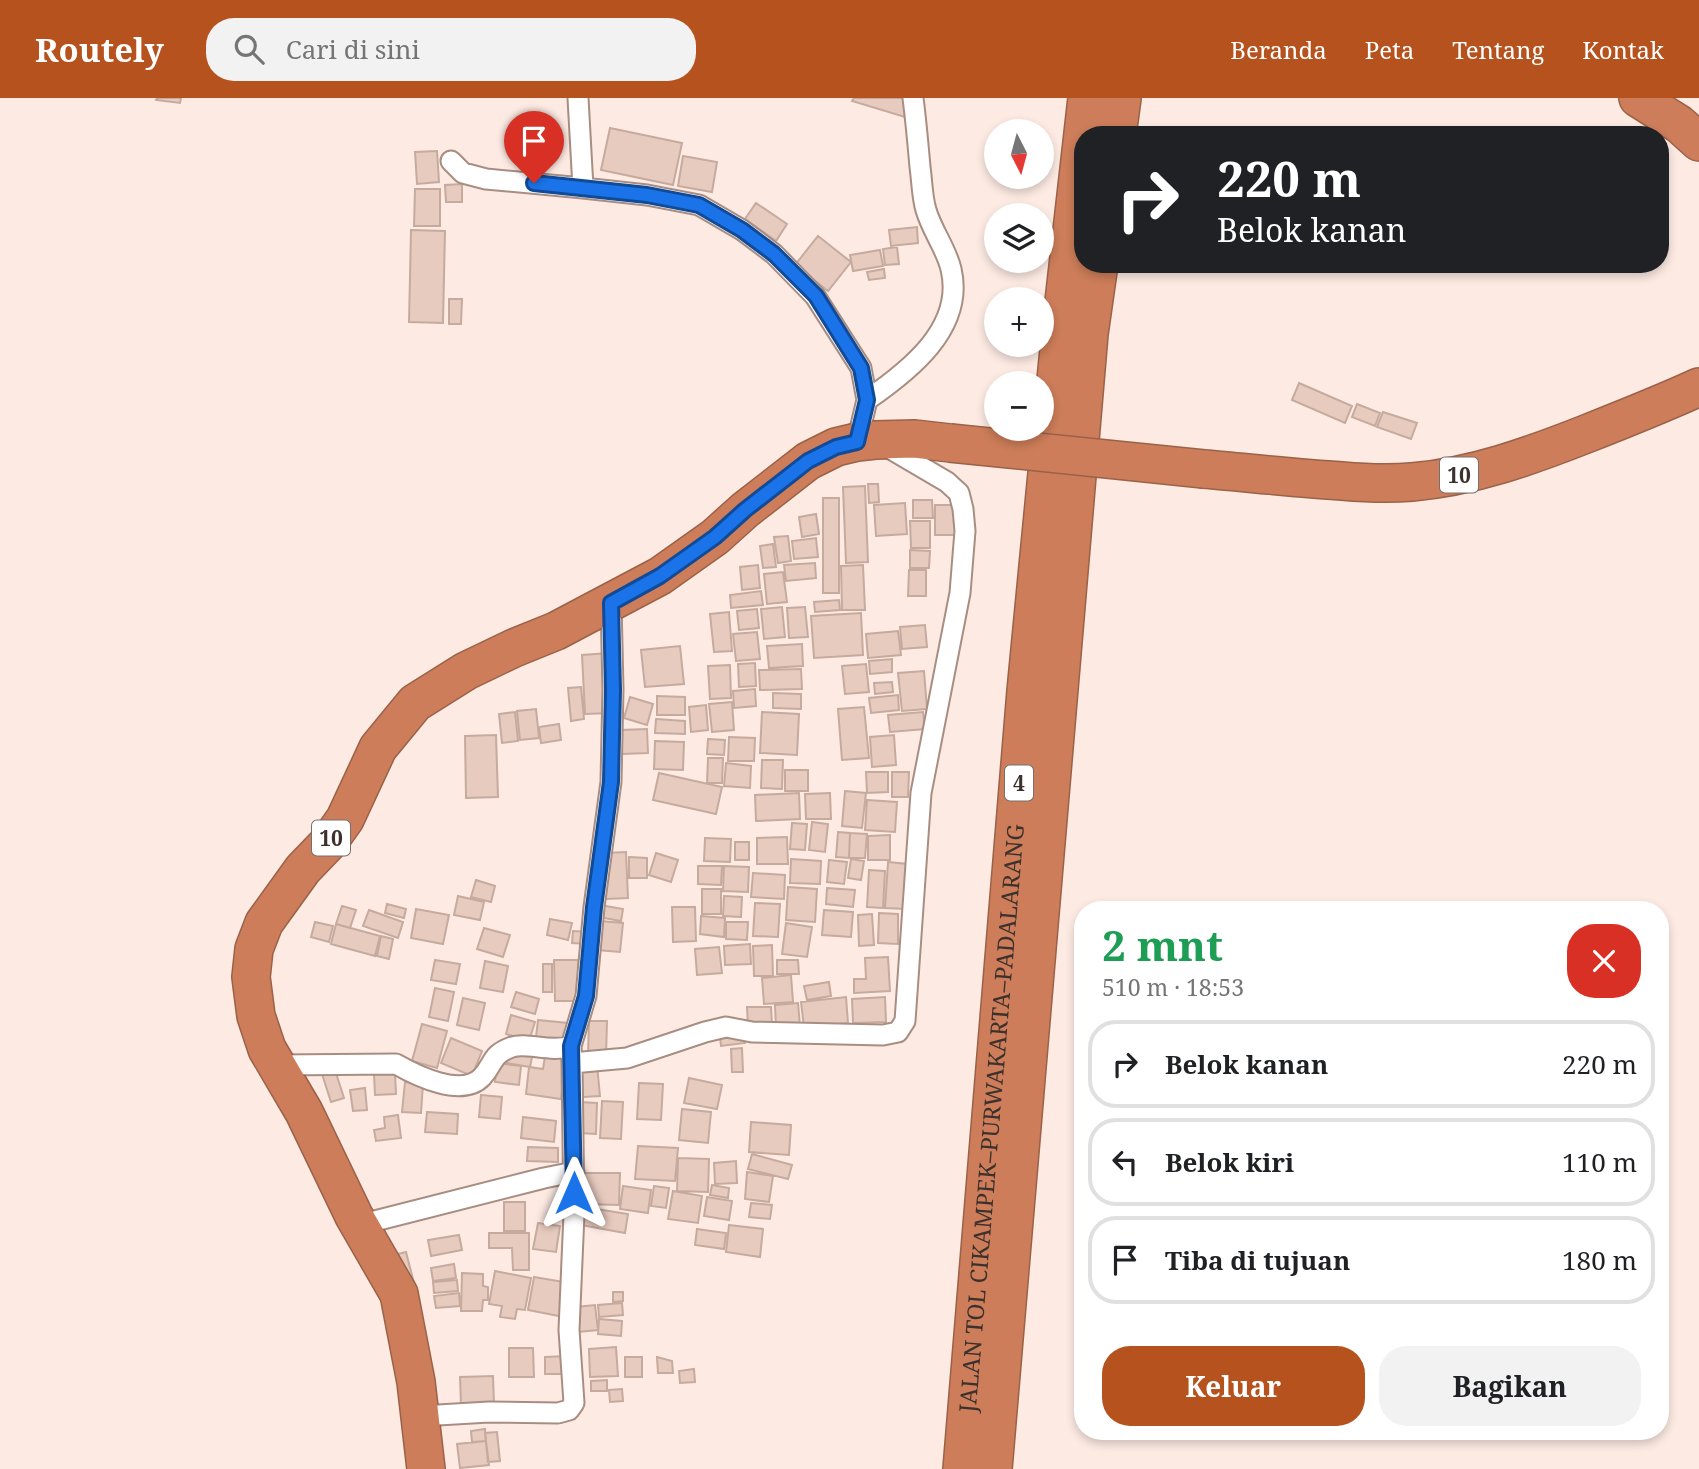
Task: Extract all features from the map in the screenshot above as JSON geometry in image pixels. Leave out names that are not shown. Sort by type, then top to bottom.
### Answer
[{"type":"highway","name":"JALAN TOL CIKAMPEK–PURWAKARTA–PADALARANG","points":[[1084,126],[1087,98]]},
{"type":"highway","points":[[1118,126],[1122,98]]},
{"type":"highway","points":[[1638,98],[1679,124],[1699,142]]},
{"type":"highway","name":"JALAN TOL CIKAMPEK–PURWAKARTA–PADALARANG","points":[[962,1469],[1026,691],[1074,215]]},
{"type":"highway","name":"JALAN TOL CIKAMPEK–PURWAKARTA–PADALARANG","points":[[993,1469],[1088,348],[1098,273]]},
{"type":"highway","name":"10","points":[[426,1469],[416,1382],[399,1294],[359,1225],[304,1112],[267,1049],[256,1016],[251,978],[254,948],[264,923],[303,869],[328,843],[345,818],[378,748],[415,704],[466,671],[556,631],[660,576],[715,537],[808,461],[836,447],[866,441],[915,439],[1306,479],[1410,482],[1457,476],[1545,450],[1699,387]]},
{"type":"street","points":[[578,98],[583,188]]},
{"type":"street","points":[[867,400],[905,372],[940,334],[949,313],[953,292],[952,271],[926,209],[914,98]]},
{"type":"street","points":[[276,1065],[396,1064],[451,1087],[475,1083],[484,1075],[495,1055],[515,1046],[561,1049],[572,1055],[627,1058],[726,1027],[752,1032],[883,1035],[898,1032],[905,1021],[921,793],[960,593],[965,531],[959,493],[947,482],[866,441],[867,400],[861,368],[816,296],[774,254],[742,230],[699,205],[647,195],[486,179],[463,173],[451,161]]},
{"type":"street","points":[[421,1416],[489,1412],[558,1413],[569,1410],[574,1403],[569,1329],[574,1214],[572,1055],[586,996],[594,907],[611,782],[611,603]]},
{"type":"street","points":[[359,1225],[574,1172]]},
{"type":"building","points":[[181,98],[180,103],[156,100]]},
{"type":"building","points":[[854,98],[910,98],[905,117],[852,101]]},
{"type":"building","points":[[610,128],[682,143],[673,185],[601,170]]},
{"type":"building","points":[[437,151],[439,182],[417,184],[415,152]]},
{"type":"building","points":[[683,156],[717,162],[712,192],[678,186]]},
{"type":"building","points":[[462,184],[462,202],[446,202],[445,185]]},
{"type":"building","points":[[415,189],[440,189],[440,226],[414,226]]},
{"type":"building","points":[[756,203],[787,224],[776,241],[745,219]]},
{"type":"building","points":[[917,227],[918,243],[891,246],[889,230]]},
{"type":"building","points":[[411,230],[445,231],[443,323],[409,322]]},
{"type":"building","points":[[818,236],[851,262],[828,291],[795,265]]},
{"type":"building","points":[[897,247],[899,264],[885,265],[883,249]]},
{"type":"building","points":[[880,250],[883,266],[853,271],[850,255]]},
{"type":"building","points":[[884,269],[885,278],[869,280],[867,272]]},
{"type":"building","points":[[449,299],[462,299],[461,324],[449,324]]},
{"type":"building","points":[[1299,383],[1352,406],[1345,423],[1292,400]]},
{"type":"building","points":[[1357,404],[1380,413],[1375,426],[1352,417]]},
{"type":"building","points":[[1383,412],[1417,423],[1411,439],[1377,427]]},
{"type":"building","points":[[868,484],[878,484],[879,502],[869,503]]},
{"type":"building","points":[[865,486],[868,562],[846,563],[843,487]]},
{"type":"building","points":[[823,498],[839,498],[839,593],[823,593]]},
{"type":"building","points":[[913,500],[932,500],[933,518],[913,518]]},
{"type":"building","points":[[905,503],[907,534],[876,536],[874,505]]},
{"type":"building","points":[[935,505],[955,505],[955,535],[935,535]]},
{"type":"building","points":[[816,514],[819,534],[802,537],[799,517]]},
{"type":"building","points":[[910,521],[930,521],[930,548],[911,548]]},
{"type":"building","points":[[788,536],[791,561],[778,563],[774,537]]},
{"type":"building","points":[[816,538],[818,557],[794,559],[792,541]]},
{"type":"building","points":[[773,544],[776,567],[763,568],[760,546]]},
{"type":"building","points":[[910,550],[930,551],[929,568],[910,568]]},
{"type":"building","points":[[815,563],[816,578],[786,581],[784,565]]},
{"type":"building","points":[[758,565],[760,588],[742,590],[740,567]]},
{"type":"building","points":[[863,565],[865,610],[842,610],[841,566]]},
{"type":"building","points":[[909,570],[926,570],[926,596],[908,596]]},
{"type":"building","points":[[783,572],[787,602],[767,604],[764,574]]},
{"type":"building","points":[[761,591],[763,605],[731,608],[730,595]]},
{"type":"building","points":[[839,600],[840,610],[815,612],[814,602]]},
{"type":"building","points":[[782,607],[785,637],[764,639],[761,609]]},
{"type":"building","points":[[805,607],[808,637],[789,638],[787,608]]},
{"type":"building","points":[[757,609],[759,628],[739,630],[737,611]]},
{"type":"building","points":[[729,612],[732,651],[714,652],[710,614]]},
{"type":"building","points":[[861,613],[863,655],[814,658],[811,616]]},
{"type":"building","points":[[925,625],[927,647],[902,649],[900,627]]},
{"type":"building","points":[[898,631],[901,655],[868,658],[866,634]]},
{"type":"building","points":[[757,632],[760,659],[736,661],[733,634]]},
{"type":"building","points":[[802,644],[803,666],[769,668],[767,646]]},
{"type":"building","points":[[680,646],[684,684],[645,687],[641,650]]},
{"type":"building","points":[[608,653],[611,713],[585,714],[582,655]]},
{"type":"building","points":[[892,659],[892,672],[870,674],[869,661]]},
{"type":"building","points":[[755,663],[756,686],[739,687],[738,664]]},
{"type":"building","points":[[866,664],[869,692],[845,694],[842,666]]},
{"type":"building","points":[[730,665],[731,698],[710,699],[708,666]]},
{"type":"building","points":[[801,669],[802,689],[760,690],[759,670]]},
{"type":"building","points":[[924,671],[927,709],[902,711],[898,673]]},
{"type":"building","points":[[892,682],[893,692],[875,694],[874,683]]},
{"type":"building","points":[[581,687],[584,719],[571,721],[568,688]]},
{"type":"building","points":[[755,689],[756,706],[734,708],[733,691]]},
{"type":"building","points":[[773,693],[801,694],[801,709],[773,708]]},
{"type":"building","points":[[898,695],[899,710],[871,713],[869,698]]},
{"type":"building","points":[[657,696],[685,697],[685,715],[657,715]]},
{"type":"building","points":[[630,697],[653,704],[647,725],[624,718]]},
{"type":"building","points":[[732,702],[734,730],[712,732],[709,704]]},
{"type":"building","points":[[706,705],[708,730],[691,732],[689,707]]},
{"type":"building","points":[[864,707],[869,758],[842,760],[838,709]]},
{"type":"building","points":[[536,709],[539,738],[520,740],[517,711]]},
{"type":"building","points":[[515,712],[518,741],[502,743],[499,714]]},
{"type":"building","points":[[762,712],[799,714],[797,755],[760,753]]},
{"type":"building","points":[[923,712],[925,729],[890,732],[888,715]]},
{"type":"building","points":[[656,719],[685,721],[685,734],[655,733]]},
{"type":"building","points":[[559,724],[561,740],[541,743],[539,727]]},
{"type":"building","points":[[647,729],[648,753],[622,754],[621,730]]},
{"type":"building","points":[[496,735],[498,797],[466,798],[465,736]]},
{"type":"building","points":[[894,735],[896,765],[872,767],[870,737]]},
{"type":"building","points":[[729,737],[755,738],[754,761],[728,761]]},
{"type":"building","points":[[708,739],[725,740],[724,755],[707,754]]},
{"type":"building","points":[[655,741],[684,742],[683,770],[654,769]]},
{"type":"building","points":[[708,758],[723,758],[722,783],[707,783]]},
{"type":"building","points":[[762,760],[783,760],[782,789],[761,788]]},
{"type":"building","points":[[726,763],[751,766],[750,788],[724,786]]},
{"type":"building","points":[[785,770],[808,770],[808,791],[785,791]]},
{"type":"building","points":[[866,772],[888,772],[888,792],[867,793]]},
{"type":"building","points":[[892,772],[909,772],[908,797],[892,797]]},
{"type":"building","points":[[659,773],[722,787],[716,814],[653,800]]},
{"type":"building","points":[[845,791],[866,793],[862,828],[842,826]]},
{"type":"building","points":[[799,793],[800,819],[756,821],[755,795]]},
{"type":"building","points":[[830,793],[831,819],[806,819],[805,794]]},
{"type":"building","points":[[867,800],[897,802],[895,832],[865,830]]},
{"type":"building","points":[[812,822],[828,824],[825,852],[809,850]]},
{"type":"building","points":[[792,823],[807,824],[805,850],[790,849]]},
{"type":"building","points":[[838,832],[850,833],[849,858],[836,857]]},
{"type":"building","points":[[850,833],[867,834],[865,858],[849,858]]},
{"type":"building","points":[[890,835],[890,860],[868,860],[868,836]]},
{"type":"building","points":[[787,837],[788,864],[757,864],[757,838]]},
{"type":"building","points":[[705,838],[731,839],[730,862],[704,861]]},
{"type":"building","points":[[735,842],[749,842],[749,860],[735,860]]},
{"type":"building","points":[[626,852],[628,898],[606,899],[605,853]]},
{"type":"building","points":[[656,853],[678,860],[671,882],[649,875]]},
{"type":"building","points":[[629,857],[647,858],[647,878],[629,878]]},
{"type":"building","points":[[791,859],[821,861],[820,884],[790,883]]},
{"type":"building","points":[[851,859],[864,861],[861,880],[848,878]]},
{"type":"building","points":[[829,860],[847,862],[844,884],[827,882]]},
{"type":"building","points":[[888,862],[908,864],[906,909],[885,908]]},
{"type":"building","points":[[698,866],[722,866],[721,885],[698,884]]},
{"type":"building","points":[[724,866],[749,867],[748,892],[723,891]]},
{"type":"building","points":[[869,870],[885,871],[883,908],[867,907]]},
{"type":"building","points":[[753,873],[785,875],[784,899],[751,897]]},
{"type":"building","points":[[476,880],[495,886],[491,902],[471,897]]},
{"type":"building","points":[[788,887],[817,889],[815,922],[786,920]]},
{"type":"building","points":[[827,888],[855,890],[853,907],[826,904]]},
{"type":"building","points":[[702,889],[721,889],[721,914],[702,914]]},
{"type":"building","points":[[458,896],[484,902],[480,920],[454,915]]},
{"type":"building","points":[[724,896],[742,897],[741,917],[723,916]]},
{"type":"building","points":[[755,903],[780,904],[778,937],[753,936]]},
{"type":"building","points":[[387,904],[406,909],[404,918],[385,913]]},
{"type":"building","points":[[600,905],[623,909],[621,921],[598,917]]},
{"type":"building","points":[[342,906],[356,910],[350,928],[336,924]]},
{"type":"building","points":[[672,907],[695,907],[696,941],[673,942]]},
{"type":"building","points":[[416,909],[449,915],[443,944],[411,938]]},
{"type":"building","points":[[369,910],[403,922],[398,938],[363,926]]},
{"type":"building","points":[[824,910],[853,912],[851,937],[822,935]]},
{"type":"building","points":[[879,913],[898,914],[898,944],[878,943]]},
{"type":"building","points":[[872,914],[874,945],[859,946],[858,915]]},
{"type":"building","points":[[701,916],[725,918],[724,937],[700,934]]},
{"type":"building","points":[[550,919],[572,923],[568,940],[547,935]]},
{"type":"building","points":[[600,921],[623,923],[620,952],[597,950]]},
{"type":"building","points":[[315,922],[333,926],[329,942],[311,937]]},
{"type":"building","points":[[726,922],[748,922],[747,940],[726,939]]},
{"type":"building","points":[[786,923],[812,927],[807,957],[782,954]]},
{"type":"building","points":[[336,924],[380,936],[375,956],[331,944]]},
{"type":"building","points":[[484,928],[510,935],[503,957],[477,949]]},
{"type":"building","points":[[573,931],[589,932],[588,944],[572,943]]},
{"type":"building","points":[[381,936],[393,939],[389,959],[377,956]]},
{"type":"building","points":[[750,944],[751,964],[725,965],[724,946]]},
{"type":"building","points":[[772,945],[773,976],[754,976],[753,946]]},
{"type":"building","points":[[719,947],[722,973],[697,975],[695,949]]},
{"type":"building","points":[[888,957],[890,991],[854,993],[854,979],[866,979],[865,958]]},
{"type":"building","points":[[435,960],[460,964],[456,984],[431,980]]},
{"type":"building","points":[[554,960],[578,960],[578,1001],[555,1001]]},
{"type":"building","points":[[777,960],[798,960],[799,974],[777,974]]},
{"type":"building","points":[[485,961],[508,966],[503,992],[480,988]]},
{"type":"building","points":[[543,964],[552,964],[552,992],[543,992]]},
{"type":"building","points":[[791,975],[793,1002],[764,1004],[762,978]]},
{"type":"building","points":[[829,982],[831,996],[807,1000],[804,986]]},
{"type":"building","points":[[435,988],[454,992],[448,1021],[429,1017]]},
{"type":"building","points":[[516,992],[539,999],[535,1014],[511,1007]]},
{"type":"building","points":[[846,997],[848,1023],[804,1027],[801,1002]]},
{"type":"building","points":[[885,997],[886,1022],[853,1023],[852,999]]},
{"type":"building","points":[[463,998],[485,1003],[479,1030],[457,1025]]},
{"type":"building","points":[[798,1003],[800,1026],[776,1028],[775,1005]]},
{"type":"building","points":[[747,1007],[771,1007],[772,1025],[748,1026]]},
{"type":"building","points":[[511,1015],[535,1022],[529,1041],[506,1034]]},
{"type":"building","points":[[538,1020],[568,1023],[566,1040],[536,1037]]},
{"type":"building","points":[[589,1021],[607,1021],[606,1056],[588,1056]]},
{"type":"building","points":[[422,1024],[447,1031],[437,1068],[412,1061]]},
{"type":"building","points":[[743,1034],[745,1043],[721,1046],[720,1037]]},
{"type":"building","points":[[451,1038],[482,1051],[472,1076],[441,1063]]},
{"type":"building","points":[[742,1048],[743,1072],[732,1072],[731,1049]]},
{"type":"building","points":[[509,1053],[532,1057],[530,1067],[507,1063]]},
{"type":"building","points":[[545,1056],[566,1058],[561,1099],[526,1094],[529,1067],[543,1069]]},
{"type":"building","points":[[497,1063],[521,1066],[519,1085],[495,1082]]},
{"type":"building","points":[[597,1065],[600,1096],[583,1097],[580,1067]]},
{"type":"building","points":[[335,1070],[344,1098],[331,1102],[322,1074]]},
{"type":"building","points":[[395,1073],[396,1094],[375,1095],[374,1074]]},
{"type":"building","points":[[689,1078],[722,1085],[717,1109],[684,1103]]},
{"type":"building","points":[[405,1082],[423,1084],[421,1113],[402,1112]]},
{"type":"building","points":[[639,1083],[663,1084],[661,1120],[637,1119]]},
{"type":"building","points":[[365,1088],[367,1110],[353,1111],[350,1090]]},
{"type":"building","points":[[481,1095],[502,1097],[500,1119],[479,1117]]},
{"type":"building","points":[[602,1101],[623,1102],[621,1139],[600,1138]]},
{"type":"building","points":[[579,1102],[597,1103],[596,1134],[579,1133]]},
{"type":"building","points":[[682,1109],[711,1112],[708,1143],[679,1140]]},
{"type":"building","points":[[427,1112],[458,1114],[457,1134],[425,1132]]},
{"type":"building","points":[[398,1115],[401,1138],[376,1141],[374,1130],[385,1128],[384,1117]]},
{"type":"building","points":[[523,1117],[556,1121],[554,1142],[521,1138]]},
{"type":"building","points":[[751,1122],[791,1125],[789,1155],[749,1152]]},
{"type":"building","points":[[638,1146],[678,1148],[675,1181],[635,1179]]},
{"type":"building","points":[[528,1147],[558,1148],[558,1162],[527,1161]]},
{"type":"building","points":[[752,1154],[792,1165],[788,1179],[748,1169]]},
{"type":"building","points":[[678,1158],[709,1159],[708,1192],[677,1191]]},
{"type":"building","points":[[736,1161],[737,1183],[715,1184],[714,1163]]},
{"type":"building","points":[[747,1172],[773,1176],[769,1202],[745,1199]]},
{"type":"building","points":[[584,1173],[620,1173],[619,1205],[584,1204]]},
{"type":"building","points":[[712,1185],[729,1188],[728,1198],[710,1195]]},
{"type":"building","points":[[623,1186],[651,1190],[648,1213],[620,1209]]},
{"type":"building","points":[[654,1186],[669,1188],[666,1208],[651,1206]]},
{"type":"building","points":[[673,1191],[702,1196],[698,1223],[668,1219]]},
{"type":"building","points":[[707,1197],[732,1201],[729,1220],[704,1216]]},
{"type":"building","points":[[504,1202],[525,1202],[525,1231],[504,1231]]},
{"type":"building","points":[[751,1203],[772,1205],[770,1219],[749,1217]]},
{"type":"building","points":[[584,1207],[628,1214],[625,1233],[581,1225]]},
{"type":"building","points":[[538,1223],[560,1226],[556,1252],[533,1249]]},
{"type":"building","points":[[729,1225],[763,1229],[760,1257],[726,1252]]},
{"type":"building","points":[[697,1229],[726,1233],[724,1249],[695,1245]]},
{"type":"building","points":[[489,1233],[529,1233],[529,1270],[513,1270],[512,1248],[489,1248]]},
{"type":"building","points":[[459,1235],[462,1250],[431,1256],[428,1240]]},
{"type":"building","points":[[406,1252],[414,1283],[406,1285],[398,1254]]},
{"type":"building","points":[[454,1264],[456,1278],[433,1281],[431,1268]]},
{"type":"building","points":[[495,1271],[531,1278],[525,1310],[517,1309],[515,1319],[500,1317],[502,1306],[489,1304]]},
{"type":"building","points":[[462,1273],[483,1274],[483,1286],[488,1287],[488,1300],[483,1300],[482,1311],[461,1311]]},
{"type":"building","points":[[534,1277],[570,1283],[564,1317],[528,1310]]},
{"type":"building","points":[[457,1280],[458,1291],[434,1293],[433,1282]]},
{"type":"building","points":[[613,1292],[623,1292],[623,1301],[613,1302]]},
{"type":"building","points":[[459,1293],[460,1306],[436,1308],[434,1296]]},
{"type":"building","points":[[622,1303],[623,1315],[599,1317],[598,1305]]},
{"type":"building","points":[[595,1305],[598,1330],[578,1332],[576,1307]]},
{"type":"building","points":[[599,1319],[622,1321],[621,1336],[598,1334]]},
{"type":"building","points":[[616,1347],[618,1376],[590,1377],[589,1349]]},
{"type":"building","points":[[509,1348],[533,1348],[534,1377],[509,1377]]},
{"type":"building","points":[[568,1356],[568,1374],[545,1374],[545,1357]]},
{"type":"building","points":[[625,1357],[642,1357],[642,1377],[625,1377]]},
{"type":"building","points":[[657,1357],[672,1361],[673,1373],[658,1373]]},
{"type":"building","points":[[694,1369],[695,1382],[680,1383],[679,1371]]},
{"type":"building","points":[[493,1376],[494,1405],[461,1405],[460,1377]]},
{"type":"building","points":[[607,1380],[607,1391],[591,1391],[591,1381]]},
{"type":"building","points":[[622,1389],[623,1401],[610,1402],[609,1390]]},
{"type":"building","points":[[485,1429],[486,1441],[472,1442],[471,1431]]},
{"type":"building","points":[[497,1432],[500,1461],[488,1462],[485,1433]]},
{"type":"building","points":[[486,1441],[489,1465],[460,1468],[457,1444]]},
{"type":"route","points":[[534,183],[647,195],[699,205],[742,230],[774,254],[816,296],[861,368],[867,400],[857,442],[836,447],[808,461],[715,537],[660,576],[611,603],[611,782],[594,907],[586,996],[571,1046],[574,1193]]}]
